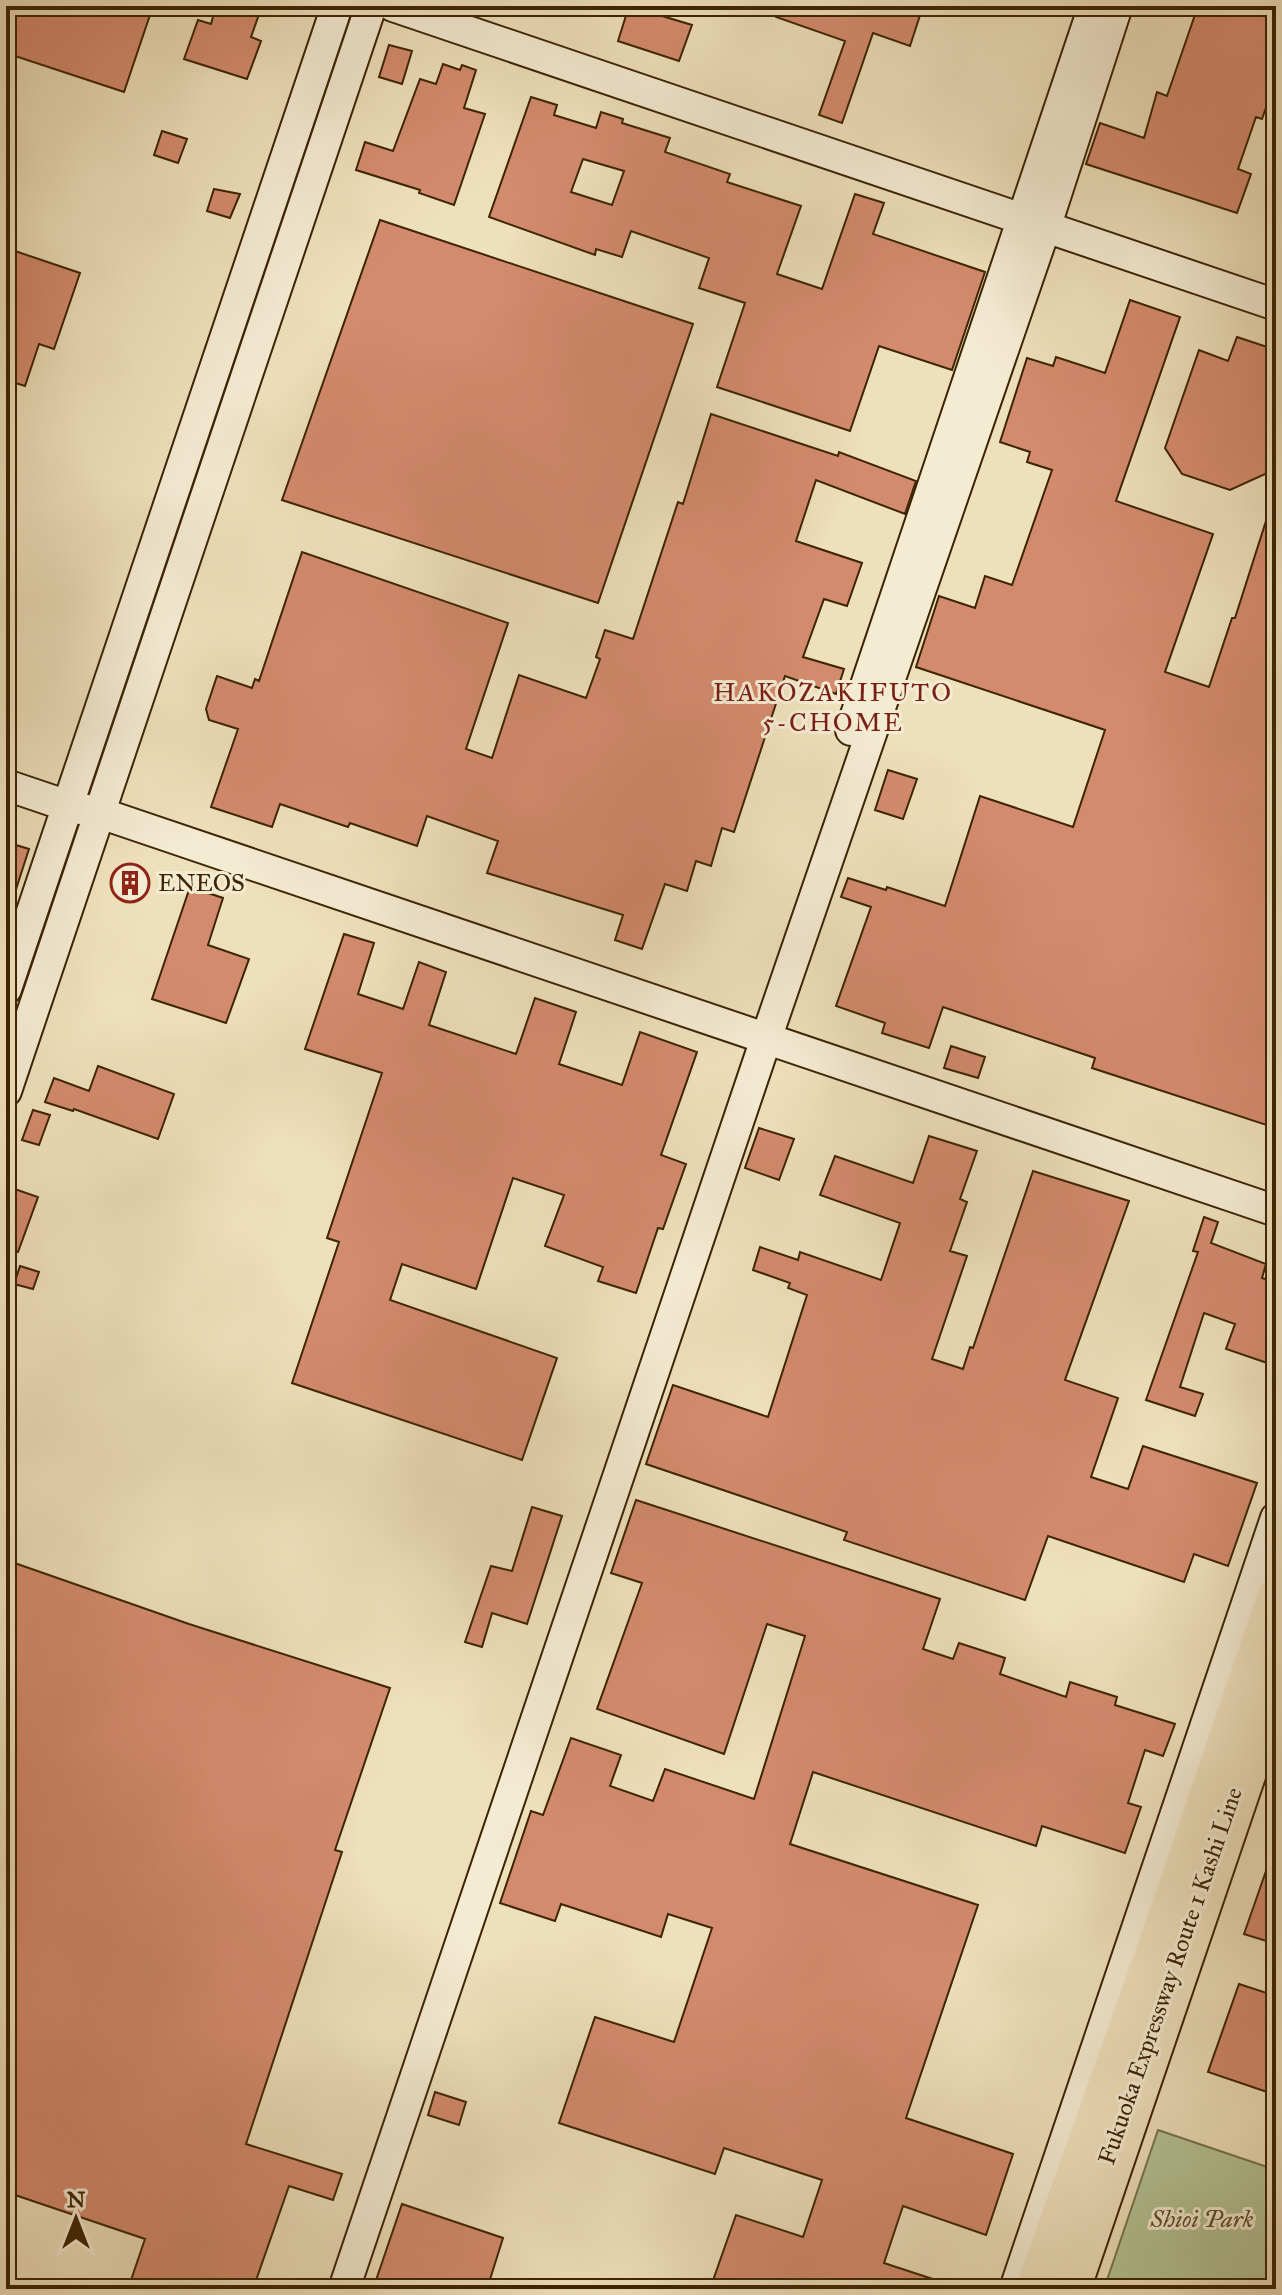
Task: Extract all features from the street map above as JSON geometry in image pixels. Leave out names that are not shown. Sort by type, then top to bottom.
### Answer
[{"type":"highway","points":[[1035,2289],[1273,1631]]},
{"type":"highway","name":"Fukuoka Expressway Route 1 Kashi Line","points":[[1063,2289],[1273,1631]]},
{"type":"highway","name":"Fukuoka Expressway Route 1 Kashi Line","points":[[1071,2289],[1276,1688]]},
{"type":"street","points":[[6,989],[337,6]]},
{"type":"street","points":[[6,1091],[371,6]]},
{"type":"street","points":[[393,6],[1276,305]]},
{"type":"street","points":[[1034,224],[1094,6]]},
{"type":"street","points":[[323,2289],[757,1036],[1034,224],[1117,6]]},
{"type":"street","points":[[6,785],[68,806],[100,813],[1276,1211]]},
{"type":"street","points":[[344,2289],[757,1036]]},
{"type":"street","points":[[1015,2289],[1276,1518]]},
{"type":"street","points":[[1078,2289],[1276,1688]]},
{"type":"green space","name":"Shioi Park","points":[[1158,2130],[1276,2170],[1276,2289],[1104,2289]]},
{"type":"building","points":[[6,6],[153,6],[124,92],[6,53]]},
{"type":"building","points":[[216,6],[262,6],[251,37],[261,41],[247,79],[184,59],[198,20],[211,24]]},
{"type":"building","points":[[629,6],[692,25],[679,61],[618,41]]},
{"type":"building","points":[[780,6],[923,6],[910,46],[873,33],[842,123],[819,115],[845,41],[776,17]]},
{"type":"building","points":[[1198,6],[1276,6],[1276,79],[1262,119],[1256,117],[1238,169],[1251,174],[1237,213],[1086,164],[1100,123],[1144,138],[1157,92],[1167,96]]},
{"type":"building","points":[[389,45],[412,51],[402,84],[379,77]]},
{"type":"building","points":[[443,64],[460,70],[462,65],[476,70],[464,108],[485,114],[454,205],[419,193],[420,190],[356,170],[365,142],[393,151],[420,79],[436,84]]},
{"type":"building","points":[[531,97],[557,105],[554,115],[596,128],[601,112],[623,119],[622,123],[670,138],[665,152],[730,174],[727,182],[801,206],[777,274],[822,289],[855,194],[884,203],[873,234],[985,272],[952,370],[879,346],[850,431],[717,387],[745,303],[699,288],[709,258],[631,231],[622,257],[596,249],[595,255],[489,217]],"holes":[[[583,159],[624,171],[612,205],[571,192]]]},
{"type":"building","points":[[162,131],[187,139],[178,163],[154,155]]},
{"type":"building","points":[[214,189],[240,194],[230,218],[207,211]]},
{"type":"building","points":[[380,220],[693,324],[598,603],[282,500]]},
{"type":"building","points":[[6,248],[80,273],[54,349],[39,344],[25,386],[6,380]]},
{"type":"building","points":[[1130,300],[1180,317],[1116,501],[1213,534],[1165,672],[1209,687],[1273,499],[1276,500],[1276,1128],[1092,1068],[1095,1058],[943,1007],[929,1048],[882,1033],[885,1023],[836,1006],[871,907],[841,897],[848,878],[945,906],[980,796],[1073,827],[1105,730],[916,667],[939,596],[975,608],[985,576],[1012,585],[1052,470],[1027,462],[1030,452],[1000,442],[1027,358],[1053,366],[1056,357],[1105,373]]},
{"type":"building","points":[[1237,337],[1276,350],[1271,375],[1276,377],[1276,469],[1230,490],[1182,474],[1165,448],[1199,350],[1228,361]]},
{"type":"building","points":[[711,414],[838,456],[839,452],[916,481],[905,514],[816,480],[796,541],[862,563],[847,606],[824,599],[803,657],[844,669],[836,694],[785,676],[734,832],[722,828],[711,866],[696,861],[687,891],[665,884],[642,949],[615,940],[623,915],[487,873],[498,841],[427,816],[417,846],[280,804],[272,827],[211,807],[238,729],[209,720],[206,709],[217,676],[252,688],[255,679],[259,681],[302,552],[508,623],[466,749],[492,758],[519,675],[586,698],[600,659],[596,657],[605,630],[633,639],[678,502],[683,504]]},
{"type":"building","points":[[888,770],[917,779],[903,819],[875,810]]},
{"type":"building","points":[[6,842],[29,849],[9,911],[6,911]]},
{"type":"building","name":"ENEOS","points":[[138,867],[148,886],[121,898],[112,879]]},
{"type":"building","points":[[190,887],[223,898],[208,945],[249,959],[226,1023],[152,999]]},
{"type":"building","points":[[344,934],[374,943],[358,994],[403,1009],[419,962],[446,972],[429,1025],[516,1054],[535,998],[576,1012],[559,1064],[622,1085],[640,1032],[697,1052],[661,1155],[686,1164],[663,1229],[658,1228],[636,1293],[598,1281],[603,1267],[545,1246],[564,1195],[513,1178],[476,1289],[402,1264],[390,1300],[557,1358],[522,1460],[292,1383],[339,1242],[327,1238],[382,1073],[305,1049]]},
{"type":"building","points":[[951,1046],[985,1057],[978,1078],[944,1068]]},
{"type":"building","points":[[98,1066],[174,1094],[158,1139],[45,1102],[54,1078],[89,1091]]},
{"type":"building","points":[[33,1110],[50,1115],[39,1145],[22,1140]]},
{"type":"building","points":[[759,1128],[794,1139],[779,1180],[745,1168]]},
{"type":"building","points":[[929,1136],[977,1151],[960,1199],[967,1202],[950,1251],[967,1256],[932,1359],[963,1369],[970,1347],[973,1348],[1033,1171],[1129,1201],[1065,1380],[1118,1398],[1091,1477],[1128,1489],[1143,1446],[1257,1483],[1228,1566],[1194,1554],[1184,1582],[1048,1536],[1025,1600],[844,1540],[847,1532],[646,1464],[673,1385],[768,1417],[807,1295],[788,1288],[790,1283],[753,1270],[760,1247],[798,1260],[800,1252],[881,1280],[900,1223],[820,1195],[835,1156],[913,1183]]},
{"type":"building","points":[[6,1186],[38,1197],[18,1252],[6,1249]]},
{"type":"building","points":[[1204,1217],[1218,1222],[1211,1243],[1266,1264],[1262,1278],[1276,1282],[1276,1366],[1226,1349],[1235,1324],[1204,1313],[1180,1387],[1203,1394],[1195,1416],[1146,1400],[1198,1252],[1193,1251]]},
{"type":"building","points":[[20,1266],[39,1272],[33,1289],[14,1284]]},
{"type":"building","points":[[636,1500],[940,1599],[923,1649],[953,1659],[959,1643],[1005,1658],[1000,1674],[1066,1697],[1070,1682],[1117,1697],[1115,1705],[1175,1724],[1163,1756],[1145,1750],[1128,1803],[1141,1807],[1125,1853],[1042,1826],[1036,1846],[813,1772],[790,1844],[978,1905],[906,2118],[1013,2154],[986,2235],[903,2206],[884,2263],[954,2286],[953,2289],[710,2289],[736,2215],[803,2237],[822,2180],[724,2148],[715,2174],[559,2123],[595,2017],[674,2042],[712,1928],[668,1914],[661,1937],[561,1904],[555,1921],[500,1903],[531,1811],[543,1815],[571,1738],[621,1755],[610,1786],[653,1801],[665,1769],[754,1799],[805,1636],[767,1624],[724,1754],[597,1709],[642,1583],[611,1573]]},
{"type":"building","points":[[532,1507],[562,1516],[527,1624],[492,1613],[482,1647],[465,1642],[491,1566],[512,1571]]},
{"type":"building","points":[[6,1560],[189,1624],[390,1688],[335,1850],[342,1852],[246,2144],[342,2174],[333,2200],[289,2186],[253,2289],[128,2289],[145,2239],[6,2192]]},
{"type":"building","points":[[1276,1848],[1276,1944],[1244,1934]]},
{"type":"building","points":[[1239,1984],[1276,1996],[1276,2095],[1208,2072]]},
{"type":"building","points":[[435,2092],[466,2102],[459,2125],[428,2115]]},
{"type":"building","points":[[402,2204],[503,2238],[487,2289],[373,2289]]},
{"type":"place","name":"ENEOS","points":[[130,883]]},
{"type":"district","name":"HAKOZAKIFUTO 5-CHOME","points":[[833,707]]}]
